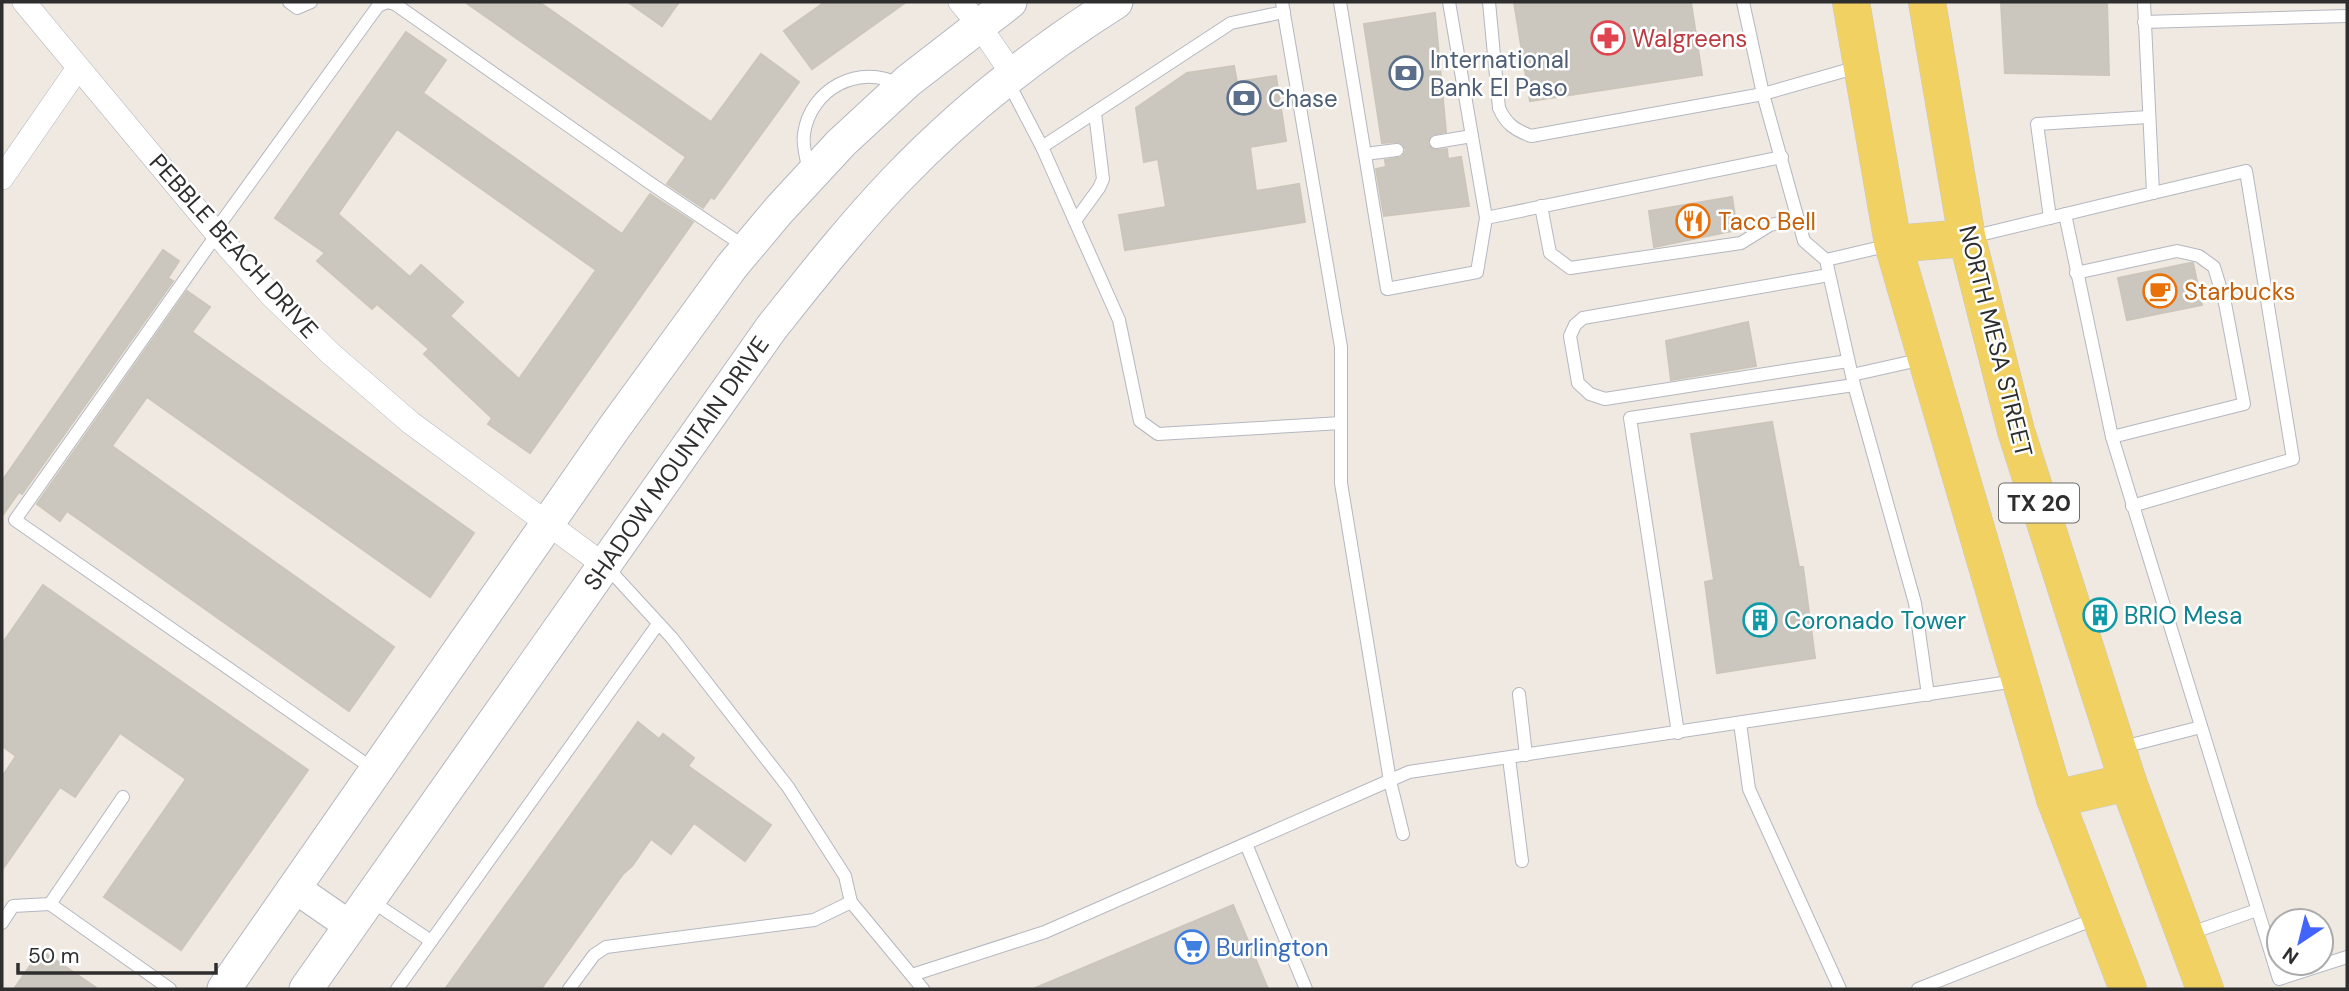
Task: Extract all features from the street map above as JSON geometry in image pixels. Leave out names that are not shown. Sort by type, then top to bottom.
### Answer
[{"type":"main road","points":[[223,989],[614,428],[747,248],[841,143],[902,87],[970,13],[1010,2]]},
{"type":"main road","name":"SHADOW MOUNTAIN DRIVE","points":[[306,989],[772,327],[832,252],[926,150],[1010,77],[1077,26],[1116,2]]},
{"type":"main road","name":"TX 20","points":[[1852,2],[1893,244],[2055,799],[2128,989]]},
{"type":"main road","name":"NORTH MESA STREET","points":[[1927,2],[1967,238],[2016,431],[2123,765],[2205,989]]},
{"type":"main road","points":[[1893,244],[1967,238]]},
{"type":"main road","points":[[2055,799],[2123,765]]},
{"type":"street","name":"PEBBLE BEACH DRIVE","points":[[23,2],[216,233],[271,295],[331,354],[411,423],[604,565]]},
{"type":"street","points":[[970,13],[1010,77]]},
{"type":"street","points":[[2,178],[78,68]]},
{"type":"street","points":[[295,888],[350,926]]},
{"type":"lane","points":[[289,2],[297,8],[311,2]]},
{"type":"lane","points":[[376,772],[15,520],[216,233],[379,6],[387,2],[395,4],[747,248]]},
{"type":"lane","points":[[1340,2],[1387,289],[1477,271],[1486,218],[1449,2]]},
{"type":"lane","points":[[1489,2],[1499,108],[1505,120],[1516,130],[1531,136],[1763,94],[1863,66]]},
{"type":"lane","points":[[1743,2],[1763,94],[1804,242],[1826,260],[1848,361],[1916,603],[1928,695]]},
{"type":"lane","points":[[2144,2],[2153,193]]},
{"type":"lane","points":[[1042,147],[1231,23],[1283,7],[1341,347],[1341,482],[1390,781],[1403,834]]},
{"type":"lane","points":[[2144,22],[2347,16]]},
{"type":"lane","points":[[810,176],[803,144],[804,133],[811,111],[830,87],[867,76],[888,78],[902,87]]},
{"type":"lane","points":[[1010,77],[1119,320],[1140,421],[1158,434],[1341,423]]},
{"type":"lane","points":[[1075,221],[1099,188],[1103,178],[1095,113]]},
{"type":"lane","points":[[2050,218],[2036,124],[2148,117]]},
{"type":"lane","points":[[1436,142],[1472,136]]},
{"type":"lane","points":[[1364,154],[1397,150]]},
{"type":"lane","points":[[1486,218],[1782,157]]},
{"type":"lane","points":[[1967,238],[2246,171],[2293,459],[2132,506]]},
{"type":"lane","points":[[1541,206],[1550,253],[1570,268],[1741,243],[1770,225],[1798,219]]},
{"type":"lane","points":[[2064,214],[2112,437],[2280,984],[2347,957]]},
{"type":"lane","points":[[1826,260],[1893,244]]},
{"type":"lane","points":[[2077,273],[2177,251],[2199,256],[2214,267],[2225,303],[2244,404],[2112,437]]},
{"type":"lane","points":[[1829,275],[1583,318],[1574,325],[1570,336],[1578,383],[1590,394],[1605,399],[1848,361]]},
{"type":"lane","points":[[1678,733],[1630,418],[1853,380],[1926,358]]},
{"type":"lane","points":[[604,565],[672,638],[788,787],[845,876],[851,902],[923,989]]},
{"type":"lane","points":[[397,989],[658,624]]},
{"type":"lane","points":[[912,975],[1045,932],[1409,772],[2020,681]]},
{"type":"lane","points":[[1519,694],[1526,755]]},
{"type":"lane","points":[[1740,723],[1749,789],[1840,989]]},
{"type":"lane","points":[[2123,765],[2200,727]]},
{"type":"lane","points":[[1509,758],[1522,861]]},
{"type":"lane","points":[[50,904],[123,797]]},
{"type":"lane","points":[[1246,844],[1306,989]]},
{"type":"lane","points":[[369,900],[431,941]]},
{"type":"lane","points":[[569,989],[594,955],[606,947],[814,920],[851,902]]},
{"type":"lane","points":[[2,922],[13,906],[50,904],[170,989]]},
{"type":"lane","points":[[2184,935],[2257,910]]},
{"type":"lane","points":[[1922,989],[2100,916]]},
{"type":"building","points":[[465,2],[539,2],[711,122],[761,54],[799,82],[714,199],[711,197],[703,208],[667,184],[686,157]]},
{"type":"building","points":[[628,2],[679,2],[662,26]]},
{"type":"building","points":[[825,2],[906,2],[812,69],[784,31]]},
{"type":"building","name":"Walgreens","points":[[1514,2],[1691,2],[1702,75],[1530,101]]},
{"type":"building","points":[[2107,2],[2109,75],[2005,73],[2001,3]]},
{"type":"building","name":"International Bank El Paso","points":[[1435,13],[1446,132],[1431,135],[1428,144],[1434,150],[1447,149],[1448,159],[1461,157],[1469,206],[1384,216],[1376,169],[1386,167],[1385,160],[1402,157],[1406,150],[1400,142],[1382,143],[1364,24]]},
{"type":"building","points":[[406,32],[446,60],[423,93],[622,234],[650,194],[693,222],[530,453],[488,424],[492,418],[424,354],[429,349],[377,304],[372,309],[317,261],[325,253],[275,218]],"holes":[[[397,129],[596,270],[519,379],[450,316],[463,302],[421,265],[410,277],[338,214]]]},
{"type":"building","points":[[1234,66],[1237,82],[1276,76],[1286,141],[1250,147],[1256,191],[1299,184],[1305,222],[1125,250],[1119,215],[1166,207],[1158,159],[1144,162],[1136,108],[1187,73]]},
{"type":"building","name":"Taco Bell","points":[[1732,197],[1737,230],[1654,247],[1649,211]]},
{"type":"building","points":[[163,250],[179,261],[168,278],[173,281],[22,494],[19,492],[2,516],[2,481]]},
{"type":"building","name":"Starbucks","points":[[2193,263],[2202,305],[2127,320],[2118,278]]},
{"type":"building","points":[[187,291],[210,307],[192,332],[474,533],[430,597],[147,397],[112,446],[394,647],[349,711],[67,511],[60,521],[37,504]]},
{"type":"building","points":[[1748,322],[1756,366],[1671,380],[1666,341]]},
{"type":"building","points":[[1772,422],[1799,567],[1803,567],[1815,658],[1717,673],[1705,582],[1714,580],[1691,434]]},
{"type":"building","points":[[43,585],[308,770],[181,950],[104,897],[186,779],[120,733],[75,797],[60,787],[2,870],[2,777],[16,756],[2,746],[2,644]]},
{"type":"building","points":[[638,722],[659,739],[663,734],[694,758],[688,766],[771,825],[745,861],[694,823],[671,854],[651,839],[541,989],[445,989]]},
{"type":"building","name":"Burlington","points":[[1233,905],[1268,989],[1033,989]]},
{"type":"building","points":[[41,950],[98,989],[14,989]]},
{"type":"place","name":"Walgreens","points":[[1608,38]]},
{"type":"place","name":"International Bank El Paso","points":[[1406,73]]},
{"type":"place","name":"Chase","points":[[1244,98]]},
{"type":"place","name":"Taco Bell","points":[[1693,221]]},
{"type":"place","name":"Starbucks","points":[[2160,291]]},
{"type":"place","name":"BRIO Mesa","points":[[2100,615]]},
{"type":"place","name":"Coronado Tower","points":[[1760,620]]},
{"type":"place","name":"Burlington","points":[[1192,947]]}]
